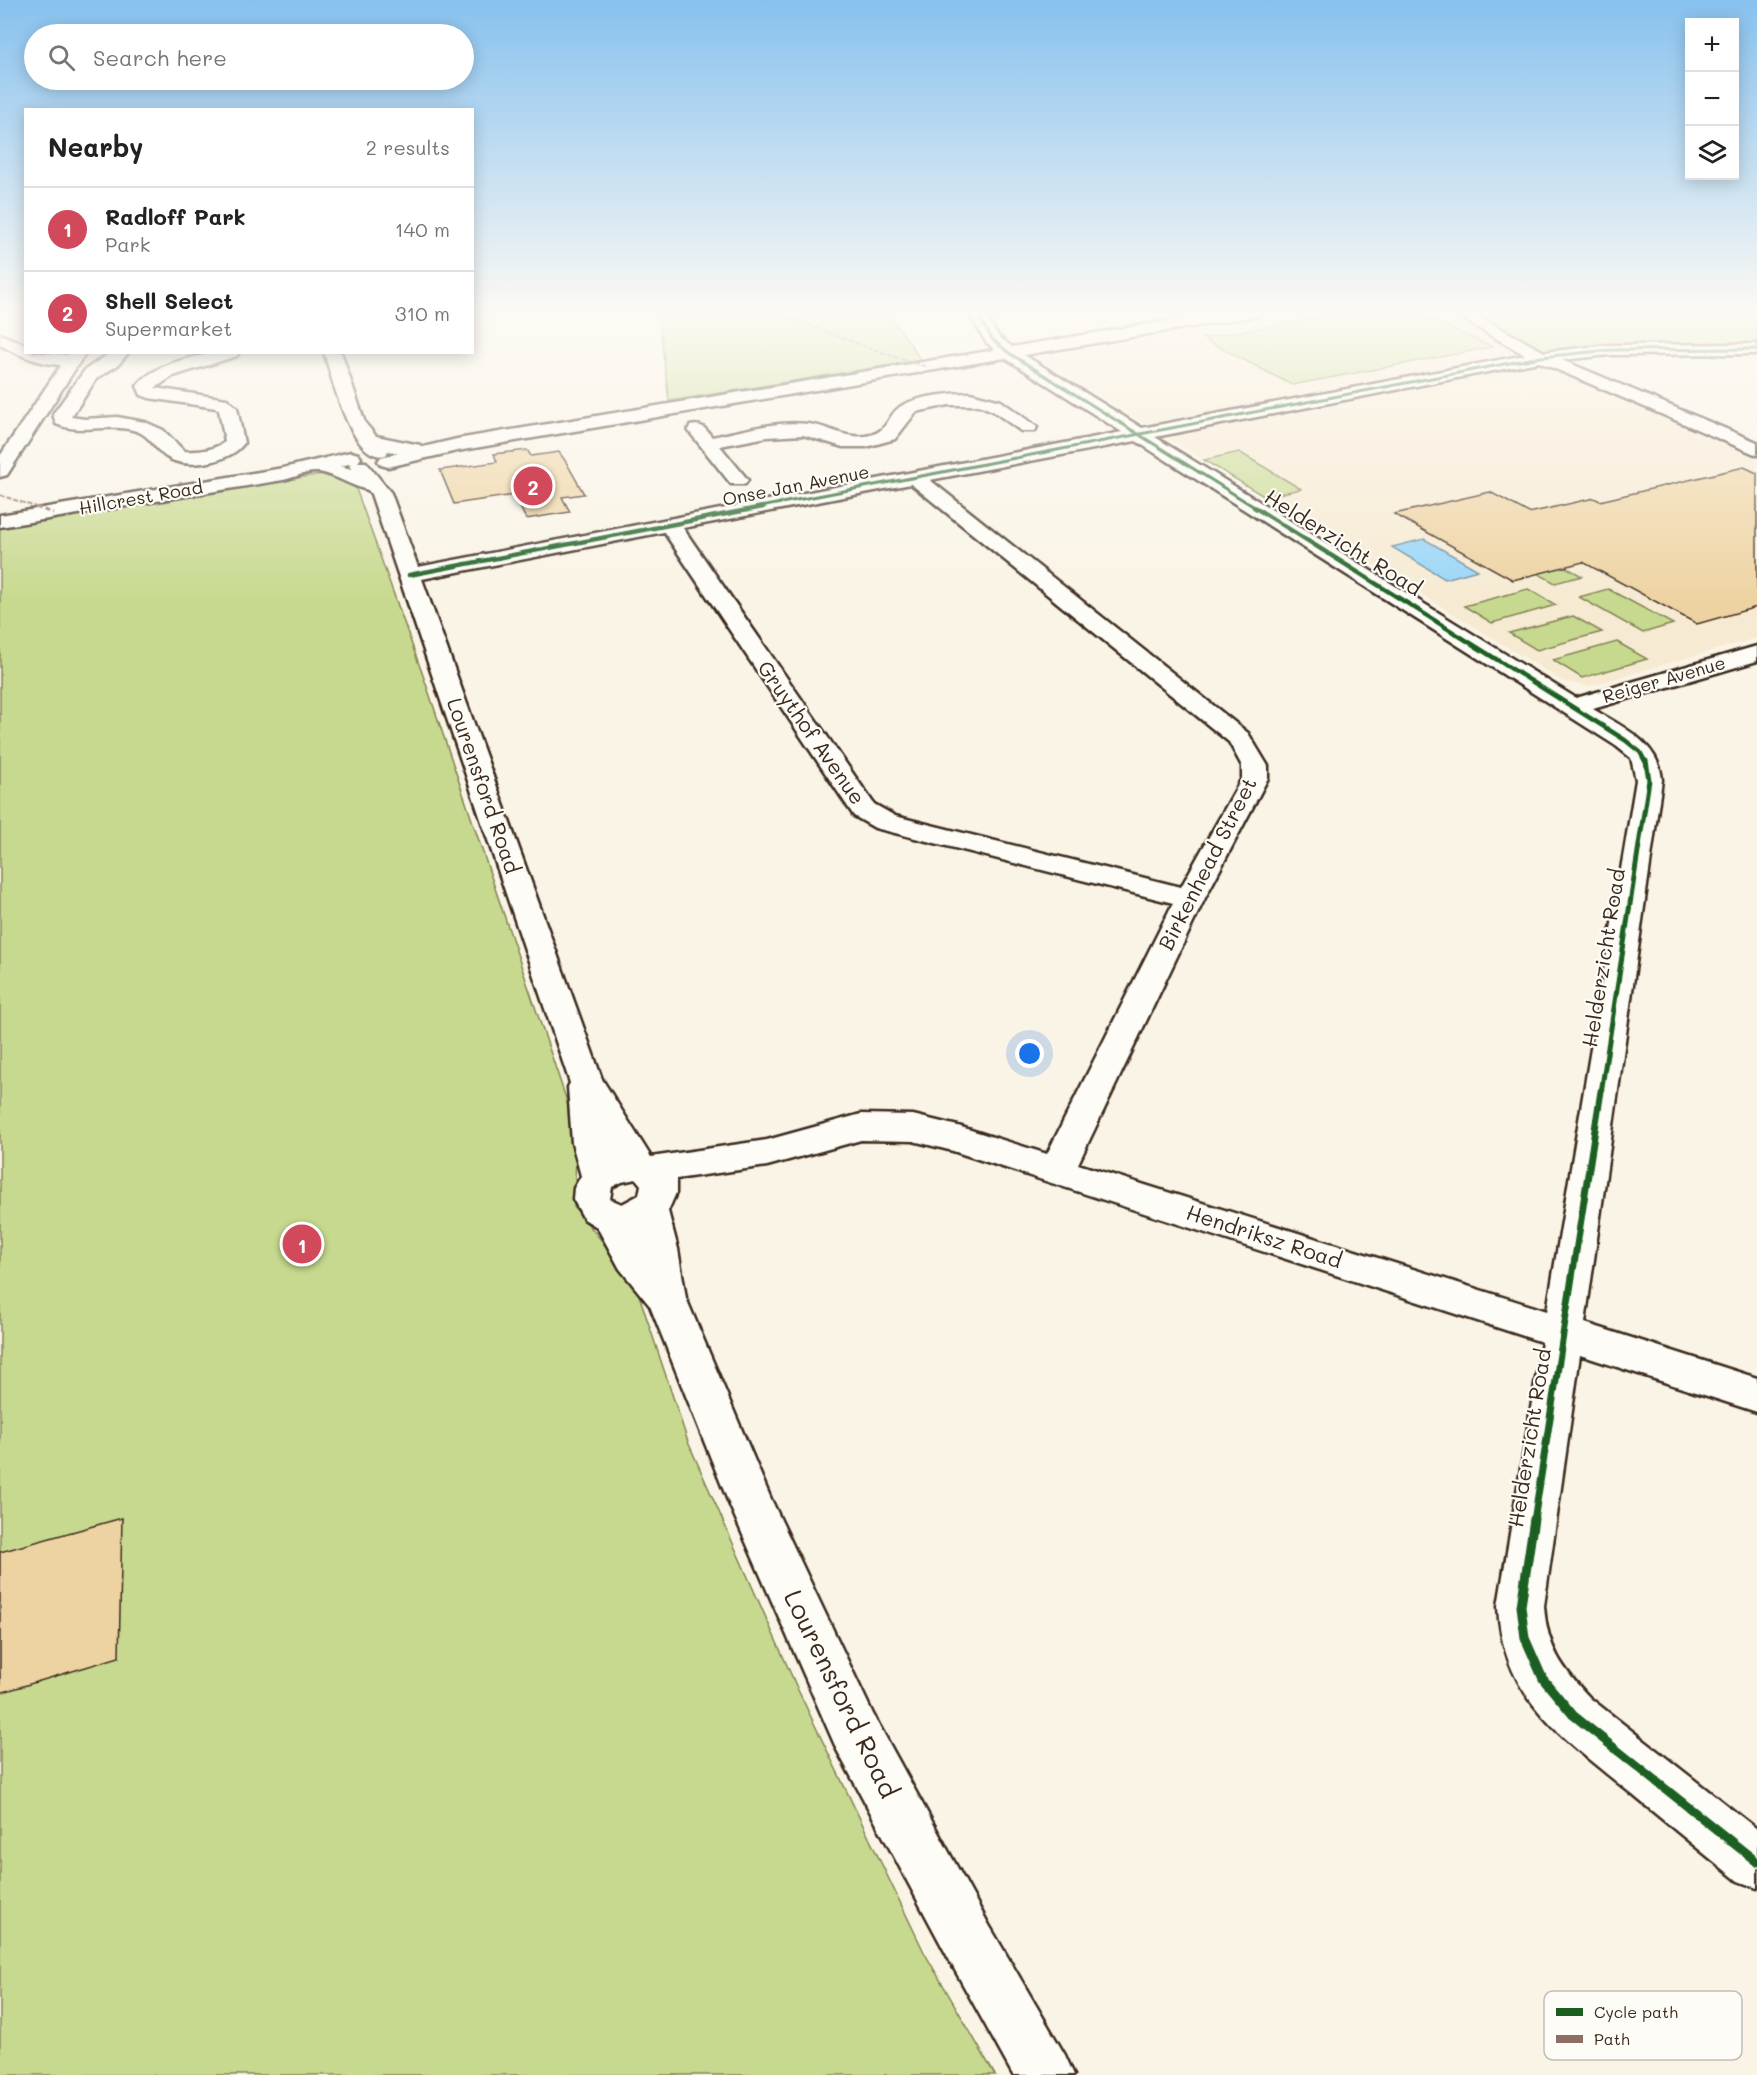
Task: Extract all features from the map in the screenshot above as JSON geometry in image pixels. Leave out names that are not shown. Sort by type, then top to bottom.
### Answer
[{"type":"street","points":[[0,471],[41,408]]},
{"type":"street","points":[[67,408],[61,417],[65,422],[130,424],[156,433],[173,454],[195,457],[224,451],[235,443],[227,408]]},
{"type":"street","name":"Lourensford Road","points":[[357,408],[376,449],[385,484],[377,489]]},
{"type":"street","points":[[376,449],[450,446],[678,408],[738,480]]},
{"type":"street","points":[[708,443],[803,429],[812,429],[840,441],[874,440],[890,434],[910,408]]},
{"type":"street","points":[[1000,408],[1028,427]]},
{"type":"street","name":"Helderzicht Road","points":[[1098,408],[1572,707],[1637,749],[1648,763],[1649,780],[1521,1606],[1521,1626],[1526,1648],[1535,1670],[1552,1693],[1573,1715],[1757,1862]]},
{"type":"street","name":"Onse Jan Avenue","points":[[409,575],[1281,408]]},
{"type":"street","points":[[1660,408],[1757,449]]},
{"type":"street","points":[[47,435],[65,422]]},
{"type":"street","points":[[355,461],[376,449],[450,446]]},
{"type":"street","name":"Lourensford Road","points":[[376,449],[355,461],[377,489],[585,1079],[649,1186],[666,1298],[750,1501],[855,1732],[970,1944],[1045,2075]]},
{"type":"street","name":"Hillcrest Road","points":[[283,474],[326,469],[355,461]]},
{"type":"street","name":"Hillcrest Road","points":[[0,521],[355,461]]},
{"type":"street","points":[[326,469],[351,475],[377,489]]},
{"type":"street","name":"Birkenhead Street","points":[[915,478],[1239,738],[1255,766],[1255,778],[1190,898],[1057,1171]]},
{"type":"street","name":"Gruythof Avenue","points":[[670,525],[864,810],[885,822],[1190,898]]},
{"type":"street","name":"Reiger Avenue","points":[[1572,707],[1757,653]]},
{"type":"street","name":"Lourensford Road","points":[[585,1079],[590,1143],[599,1177]]},
{"type":"street","name":"Hendriksz Road","points":[[649,1186],[708,1180],[767,1153],[861,1127],[913,1128],[958,1139],[1757,1395]]},
{"type":"street","points":[[617,1167],[649,1186],[631,1217],[611,1218],[598,1211],[590,1201],[590,1188],[599,1177],[617,1167]]},
{"type":"street","name":"Lourensford Road","points":[[611,1218],[634,1258],[666,1298]]},
{"type":"shaded area","points":[[1119,408],[1640,408],[1757,458],[1757,638],[1589,686],[1564,682]]},
{"type":"green space","points":[[1239,452],[1301,489],[1265,497],[1204,460]]},
{"type":"green space","points":[[332,474],[355,486],[425,681],[577,1131],[574,1207],[634,1280],[688,1442],[798,1690],[924,1952],[995,2075],[0,2075],[0,528]]},
{"type":"green space","points":[[1525,545],[1582,576],[1555,583],[1498,551]]},
{"type":"green space","points":[[1528,589],[1556,605],[1492,623],[1464,606]]},
{"type":"green space","points":[[1608,589],[1673,624],[1643,633],[1579,597]]},
{"type":"green space","points":[[1573,616],[1602,632],[1537,650],[1509,633]]},
{"type":"green space","points":[[1617,642],[1647,659],[1582,678],[1553,660]]},
{"type":"water","points":[[1424,539],[1478,570],[1445,579],[1392,547]]},
{"type":"building","points":[[527,450],[531,456],[559,452],[566,462],[584,494],[562,497],[570,512],[526,519],[514,495],[454,504],[440,470],[497,462],[494,454]]},
{"type":"building","points":[[1744,467],[1757,473],[1757,607],[1697,624],[1583,562],[1513,580],[1394,514],[1490,492],[1529,513],[1594,498],[1600,501]]},
{"type":"building","points":[[122,1518],[119,1657],[0,1693],[0,1552]]},
{"type":"marked path","points":[[0,495],[53,513]]},
{"type":"cycle path","points":[[1096,408],[1625,740],[1640,752],[1645,761],[1649,780],[1521,1606],[1522,1623],[1535,1666],[1552,1691],[1573,1715],[1757,1862]]},
{"type":"cycle path","points":[[409,575],[1277,408]]},
{"type":"place","name":"Shell Select","points":[[533,486]]},
{"type":"place","name":"Radloff Park","points":[[302,1244]]}]
